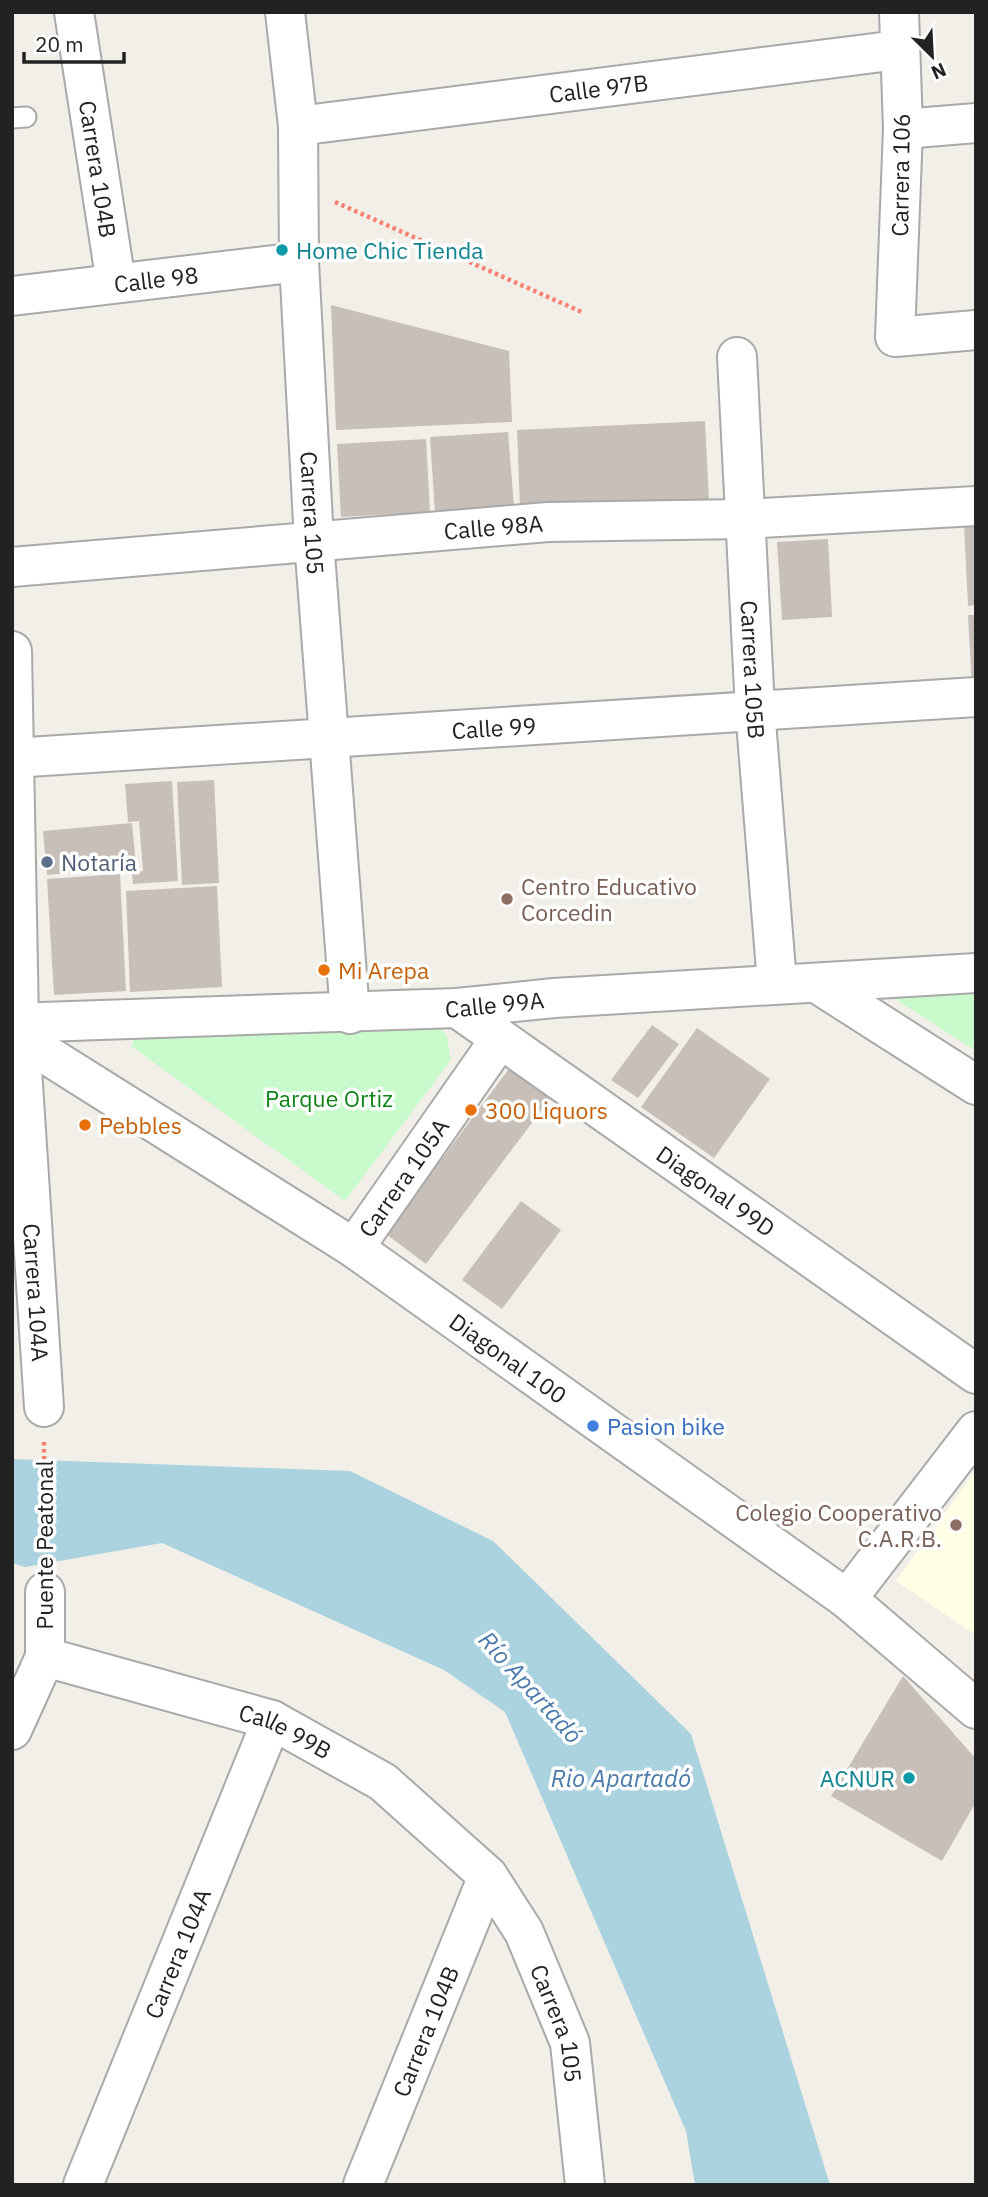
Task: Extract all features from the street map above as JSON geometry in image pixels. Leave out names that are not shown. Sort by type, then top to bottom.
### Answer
[{"type":"street","name":"Carrera 104B","points":[[74,12],[116,284]]},
{"type":"street","name":"Carrera 105","points":[[285,12],[299,126],[299,262],[314,541],[350,1014]]},
{"type":"street","name":"Carrera 106","points":[[899,12],[898,50],[903,129],[894,337],[976,330]]},
{"type":"street","name":"Calle 97B","points":[[299,126],[898,50]]},
{"type":"street","points":[[903,129],[976,123]]},
{"type":"street","name":"Calle 98","points":[[12,296],[299,262]]},
{"type":"street","name":"Carrera 105B","points":[[737,357],[743,519],[755,709],[778,983]]},
{"type":"street","name":"Calle 98A","points":[[12,567],[548,522],[743,519],[976,506]]},
{"type":"street","name":"Carrera 104A","points":[[12,651],[17,1028],[44,1420]]},
{"type":"street","name":"Calle 99","points":[[14,758],[976,697]]},
{"type":"street","name":"Calle 99A","points":[[17,1028],[457,1008],[554,998],[976,973]]},
{"type":"street","points":[[818,984],[976,1085]]},
{"type":"street","name":"Diagonal 99D","points":[[457,1008],[976,1374]]},
{"type":"street","name":"Diagonal 100","points":[[17,1028],[354,1248],[847,1599],[976,1709]]},
{"type":"street","name":"Carrera 105A","points":[[354,1248],[500,1039]]},
{"type":"street","points":[[847,1599],[976,1431]]},
{"type":"street","name":"Puente Peatonal","points":[[45,1592],[45,1657]]},
{"type":"street","points":[[12,1730],[45,1657]]},
{"type":"street","name":"Calle 99B","points":[[45,1657],[272,1720],[383,1782],[488,1876]]},
{"type":"street","name":"Carrera 104A","points":[[83,2185],[272,1720]]},
{"type":"street","name":"Carrera 104B","points":[[363,2185],[488,1876]]},
{"type":"street","name":"Carrera 105","points":[[488,1876],[524,1932],[570,2043],[585,2185]]},
{"type":"path","points":[[299,186],[584,313]]},
{"type":"path","name":"Puente Peatonal","points":[[44,1420],[45,1592]]},
{"type":"shaded area","name":"Colegio Cooperativo C.A.R.B.","points":[[976,1470],[976,1635],[896,1581]]},
{"type":"green space","points":[[976,994],[976,1051],[892,997]]},
{"type":"green space","name":"Parque Ortiz","points":[[432,1019],[447,1036],[451,1060],[345,1201],[131,1046],[137,1033]]},
{"type":"water","name":"Rio Apartadó","points":[[12,1459],[350,1471],[493,1541],[691,1734],[830,2185],[695,2185],[686,2131],[505,1712],[444,1670],[162,1543],[25,1567],[12,1563]]},
{"type":"building","points":[[331,305],[509,351],[512,422],[336,430]]},
{"type":"building","points":[[705,421],[709,500],[520,509],[517,430]]},
{"type":"building","points":[[508,432],[514,507],[435,513],[430,437]]},
{"type":"building","points":[[426,439],[430,512],[341,517],[337,444]]},
{"type":"building","points":[[964,525],[976,525],[976,605],[968,606]]},
{"type":"building","points":[[828,539],[832,617],[782,620],[777,542]]},
{"type":"building","points":[[968,615],[976,615],[976,687],[972,687]]},
{"type":"building","points":[[214,780],[219,883],[182,885],[177,782]]},
{"type":"building","points":[[172,781],[178,881],[133,884],[132,872],[143,871],[139,821],[128,822],[125,784]]},
{"type":"building","points":[[132,823],[136,866],[47,875],[43,831]]},
{"type":"building","points":[[120,874],[126,991],[54,995],[47,879]]},
{"type":"building","points":[[217,886],[222,987],[130,992],[126,891]]},
{"type":"building","points":[[652,1025],[679,1044],[638,1098],[611,1080]]},
{"type":"building","points":[[697,1028],[770,1079],[714,1158],[641,1107]]},
{"type":"building","points":[[511,1066],[552,1096],[426,1264],[386,1234]]},
{"type":"building","points":[[521,1201],[561,1230],[502,1309],[462,1280]]},
{"type":"building","name":"ACNUR","points":[[903,1676],[976,1759],[976,1802],[942,1861],[831,1796]]},
{"type":"place","name":"Home Chic Tienda","points":[[282,250]]},
{"type":"place","name":"Notaría","points":[[47,862]]},
{"type":"place","name":"Centro Educativo Corcedin","points":[[507,899]]},
{"type":"place","name":"Mi Arepa","points":[[324,970]]},
{"type":"place","name":"300 Liquors","points":[[471,1110]]},
{"type":"place","name":"Pebbles","points":[[85,1125]]},
{"type":"place","name":"Pasion bike","points":[[593,1426]]},
{"type":"place","name":"Colegio Cooperativo C.A.R.B.","points":[[956,1525]]},
{"type":"place","name":"ACNUR","points":[[909,1778]]},
{"type":"water label","name":"Río Apartadó","points":[[531,1687]]}]
